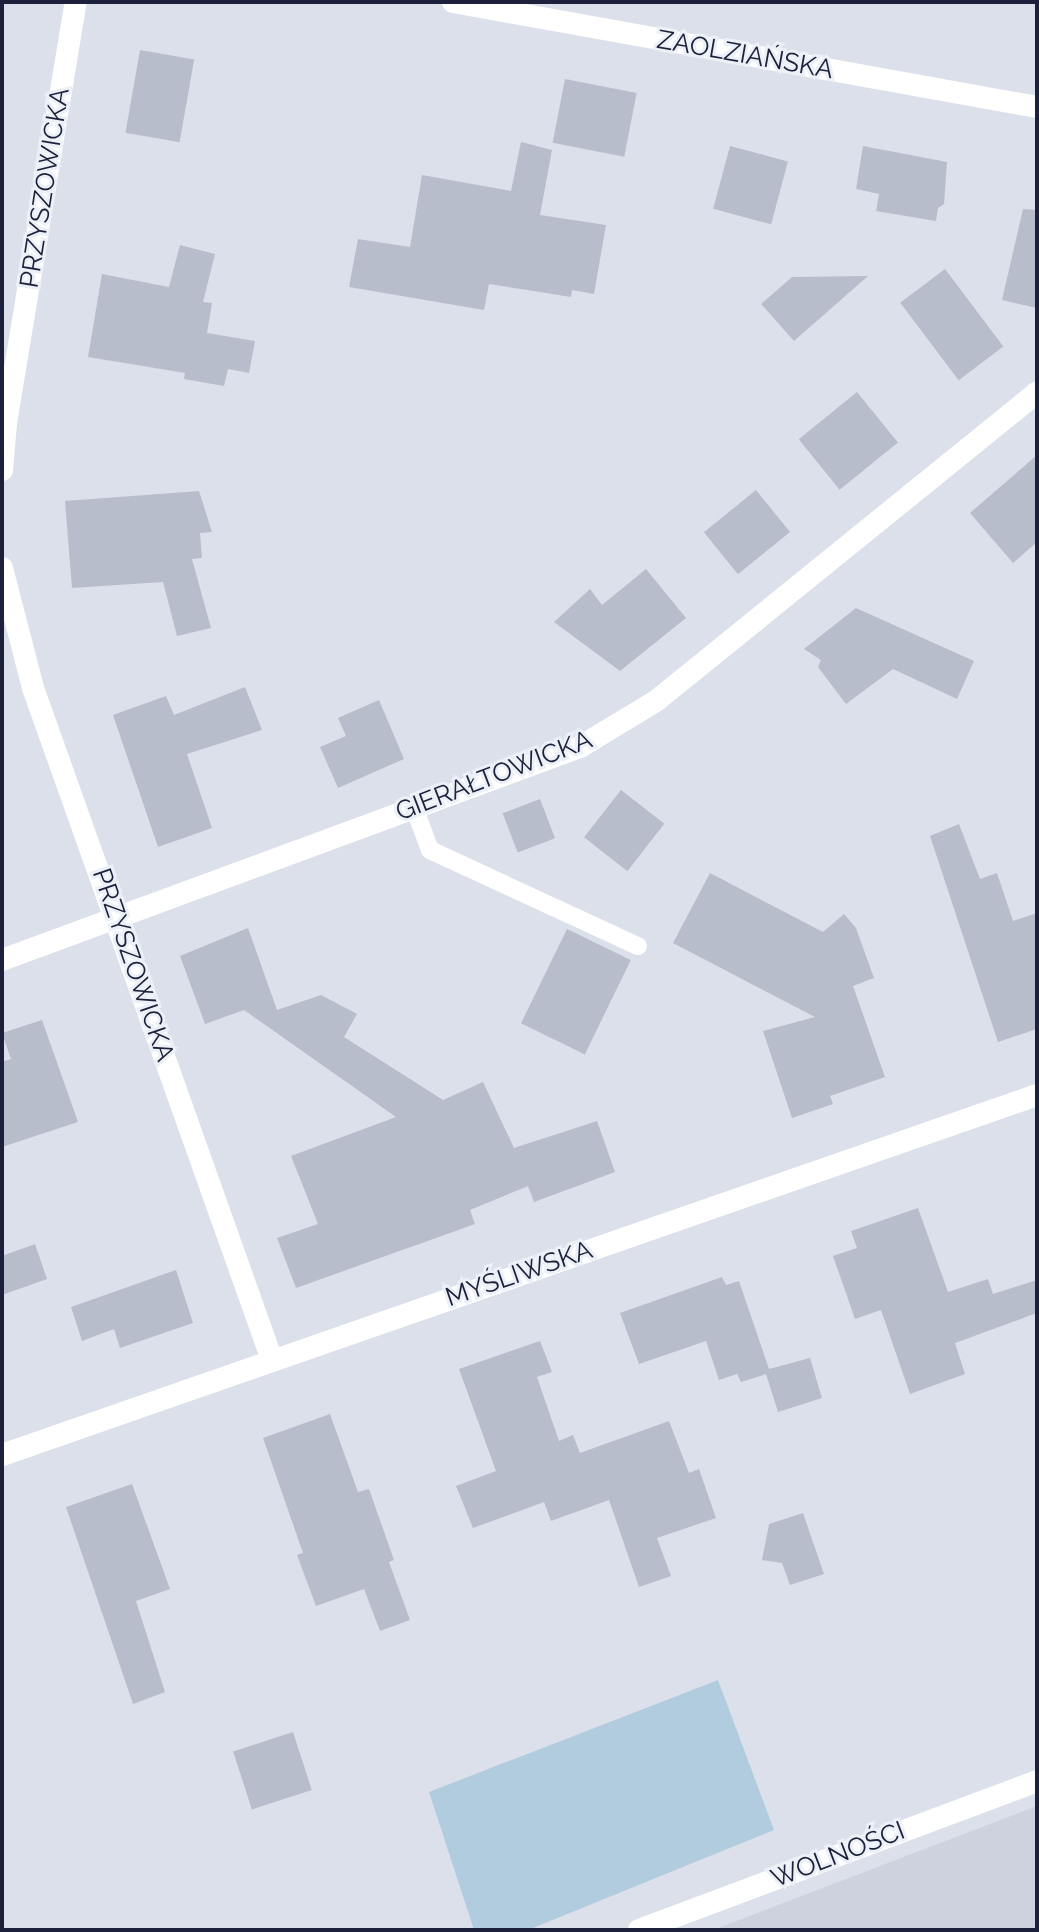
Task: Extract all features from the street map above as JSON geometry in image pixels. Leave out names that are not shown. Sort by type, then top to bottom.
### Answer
[{"type":"street","name":"PRZYSZOWICKA","points":[[2,470],[6,423],[76,2]]},
{"type":"street","name":"ZAOLZIAŃSKA","points":[[453,2],[1037,107]]},
{"type":"street","name":"GIERAŁTOWICKA","points":[[2,960],[580,747],[656,701],[1037,393]]},
{"type":"street","name":"PRZYSZOWICKA","points":[[2,568],[33,688],[272,1360]]},
{"type":"street","name":"MYŚLIWSKA","points":[[2,1455],[1037,1095]]},
{"type":"street","name":"WOLNOŚCI","points":[[639,1930],[1037,1781]]},
{"type":"lane","points":[[414,807],[430,850],[638,946]]},
{"type":"shaded area","points":[[718,1680],[774,1830],[528,1930],[474,1930],[429,1792]]},
{"type":"shaded area","points":[[1037,1806],[1037,1930],[713,1930]]},
{"type":"building","points":[[140,50],[194,60],[180,142],[125,133]]},
{"type":"building","points":[[565,79],[637,93],[624,157],[553,143]]},
{"type":"building","points":[[521,142],[552,150],[540,215],[606,225],[594,294],[572,290],[571,297],[489,284],[484,310],[349,287],[358,239],[410,247],[422,175],[511,191]]},
{"type":"building","points":[[730,146],[788,162],[771,224],[713,209]]},
{"type":"building","points":[[863,146],[947,162],[944,204],[938,208],[936,221],[876,211],[879,194],[856,189]]},
{"type":"building","points":[[1023,209],[1037,210],[1037,308],[1002,300]]},
{"type":"building","points":[[180,245],[215,254],[203,302],[212,303],[207,333],[255,341],[249,373],[228,369],[224,386],[184,379],[185,373],[88,357],[102,274],[169,287]]},
{"type":"building","points":[[945,269],[1003,346],[959,380],[900,303]]},
{"type":"building","points":[[868,276],[794,341],[761,304],[792,277]]},
{"type":"building","points":[[857,392],[898,443],[840,490],[799,439]]},
{"type":"building","points":[[1037,455],[1037,542],[1013,563],[970,513]]},
{"type":"building","points":[[756,490],[790,532],[738,574],[704,532]]},
{"type":"building","points":[[199,491],[212,532],[200,533],[202,558],[192,559],[211,628],[177,636],[163,582],[72,588],[65,501]]},
{"type":"building","points":[[646,569],[686,618],[620,671],[554,622],[590,589],[602,605]]},
{"type":"building","points":[[856,608],[974,661],[957,699],[893,669],[846,704],[818,667],[821,660],[804,649]]},
{"type":"building","points":[[245,687],[262,730],[187,754],[212,828],[158,847],[113,715],[166,696],[174,715]]},
{"type":"building","points":[[379,700],[404,759],[338,788],[320,747],[346,736],[338,718]]},
{"type":"building","points":[[621,790],[664,824],[627,871],[584,837]]},
{"type":"building","points":[[540,799],[555,838],[518,853],[503,813]]},
{"type":"building","points":[[959,824],[980,879],[997,873],[1013,921],[1037,913],[1037,1029],[998,1042],[930,836]]},
{"type":"building","points":[[710,873],[823,932],[844,914],[856,928],[874,978],[853,986],[885,1077],[830,1096],[833,1104],[792,1118],[763,1031],[815,1017],[673,943]]},
{"type":"building","points":[[248,928],[277,1010],[321,995],[357,1014],[344,1037],[443,1100],[483,1082],[514,1148],[597,1121],[615,1172],[534,1202],[528,1186],[470,1210],[475,1224],[296,1288],[277,1238],[318,1224],[291,1156],[396,1117],[244,1010],[205,1024],[180,956]]},
{"type":"building","points":[[567,929],[631,960],[585,1054],[521,1023]]},
{"type":"building","points":[[42,1020],[78,1122],[2,1147],[2,1062],[11,1059],[2,1033]]},
{"type":"building","points":[[918,1208],[948,1292],[988,1279],[993,1294],[1037,1280],[1037,1313],[955,1343],[965,1374],[910,1394],[881,1310],[855,1319],[833,1256],[857,1248],[851,1231]]},
{"type":"building","points":[[35,1244],[47,1279],[2,1295],[2,1256]]},
{"type":"building","points":[[176,1270],[193,1323],[120,1348],[114,1329],[82,1341],[71,1307]]},
{"type":"building","points":[[722,1277],[726,1285],[739,1281],[769,1369],[810,1358],[822,1398],[778,1412],[766,1374],[741,1382],[737,1374],[719,1380],[706,1341],[639,1364],[620,1313]]},
{"type":"building","points":[[540,1341],[552,1372],[537,1377],[559,1441],[573,1435],[580,1453],[669,1421],[689,1473],[699,1469],[716,1518],[657,1538],[671,1576],[639,1587],[609,1500],[551,1521],[544,1502],[473,1528],[456,1486],[496,1471],[459,1369]]},
{"type":"building","points":[[330,1414],[358,1492],[369,1489],[394,1560],[389,1562],[410,1620],[380,1631],[364,1589],[316,1606],[297,1555],[303,1553],[263,1438]]},
{"type":"building","points":[[132,1484],[170,1589],[136,1601],[165,1692],[133,1704],[66,1507]]},
{"type":"building","points":[[803,1513],[824,1574],[790,1585],[782,1563],[762,1560],[769,1524]]},
{"type":"building","points":[[293,1732],[312,1790],[252,1809],[233,1751]]}]
